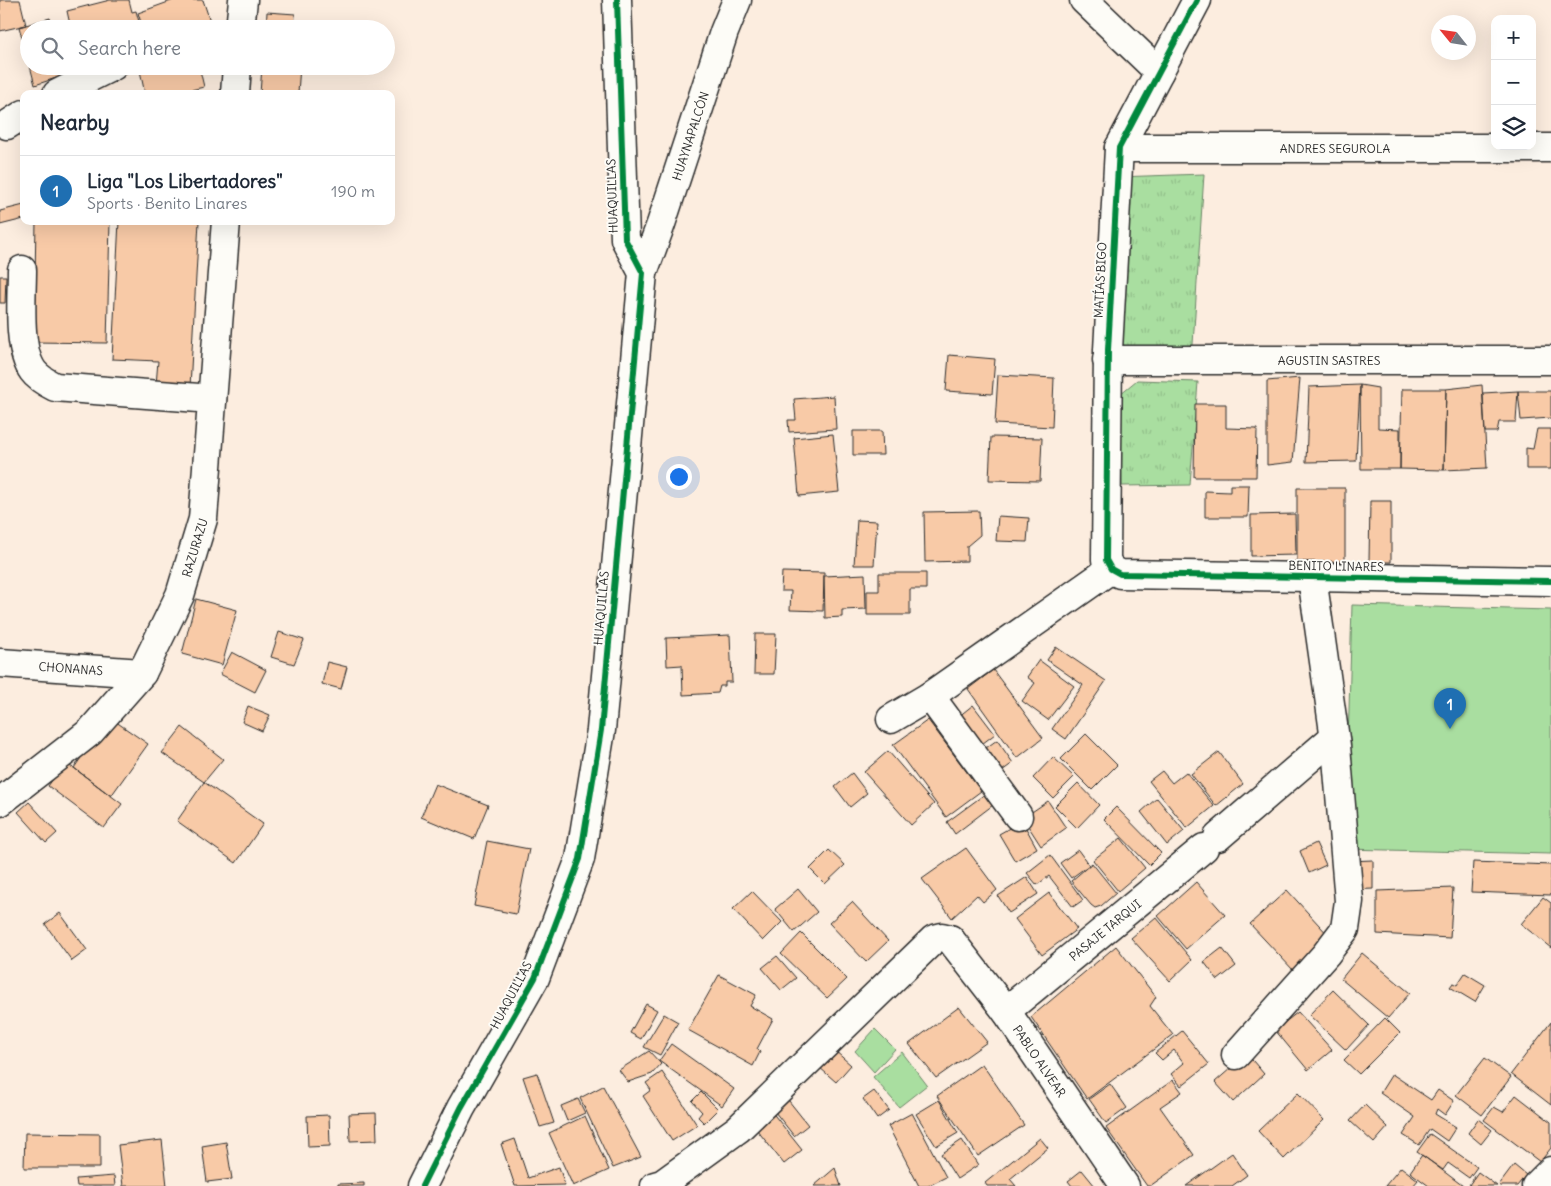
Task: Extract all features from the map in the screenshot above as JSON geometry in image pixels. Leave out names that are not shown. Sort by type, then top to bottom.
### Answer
[{"type":"street","name":"HUAQUILLAS","points":[[422,1186],[461,1108],[535,978],[580,859],[601,730],[643,273],[625,239],[617,0]]},
{"type":"street","name":"HUAYNAPALCÓN","points":[[643,273],[724,32],[737,0]]},
{"type":"street","points":[[1084,0],[1159,72]]},
{"type":"street","name":"MATÍAS BIGO","points":[[1116,572],[1106,560],[1108,360],[1119,148],[1197,0]]},
{"type":"street","points":[[65,90],[95,75]]},
{"type":"street","points":[[235,90],[237,75]]},
{"type":"street","name":"ANDRES SEGUROLA","points":[[1119,148],[1551,148]]},
{"type":"street","name":"RAZURAZU","points":[[0,802],[90,732],[142,673],[180,594],[203,519],[226,225]]},
{"type":"street","points":[[22,270],[21,328],[26,354],[32,370],[42,380],[54,387],[212,399]]},
{"type":"street","name":"AGUSTIN SASTRES","points":[[1108,360],[1551,360]]},
{"type":"street","points":[[891,719],[930,696],[1116,572]]},
{"type":"street","name":"BENITO LINARES","points":[[1116,572],[1551,581]]},
{"type":"street","points":[[1236,1055],[1326,954],[1344,928],[1349,900],[1334,737],[1312,577]]},
{"type":"street","name":"CHONANAS","points":[[0,663],[142,673]]},
{"type":"street","points":[[930,696],[1018,816]]},
{"type":"street","name":"PASAJE TARQUI","points":[[1006,1011],[1211,842],[1334,737]]},
{"type":"street","name":"PABLO ALVEAR","points":[[655,1186],[662,1184],[738,1129],[934,939],[942,937],[950,939],[1006,1011],[1126,1186]]},
{"type":"street","points":[[1536,1186],[1551,1171]]},
{"type":"green space","points":[[1204,174],[1192,360],[1108,350],[1117,177]]},
{"type":"green space","points":[[1137,380],[1198,382],[1190,485],[1122,486],[1120,394]]},
{"type":"green space","points":[[1352,605],[1551,610],[1551,854],[1345,849]]},
{"type":"green space","points":[[875,1029],[895,1049],[874,1072],[855,1051]]},
{"type":"green space","points":[[902,1052],[927,1085],[899,1107],[873,1077]]},
{"type":"building","points":[[0,0],[20,0],[25,20],[20,20],[20,26],[0,31]]},
{"type":"building","points":[[110,0],[129,0],[132,12],[136,11],[138,20],[69,20],[67,11]]},
{"type":"building","points":[[174,0],[203,0],[210,20],[140,20],[138,13]]},
{"type":"building","points":[[267,12],[295,14],[295,20],[267,20]]},
{"type":"building","points":[[32,75],[65,75],[35,85]]},
{"type":"building","points":[[141,75],[201,75],[204,87],[191,90],[144,90]]},
{"type":"building","points":[[261,75],[299,75],[298,90],[260,90]]},
{"type":"building","points":[[20,206],[20,220],[0,225],[0,211]]},
{"type":"building","points":[[36,225],[110,225],[107,343],[34,342]]},
{"type":"building","points":[[119,225],[199,225],[190,387],[156,385],[158,361],[112,359]]},
{"type":"building","points":[[0,276],[6,276],[5,303],[0,303]]},
{"type":"building","points":[[949,355],[995,359],[992,394],[946,391]]},
{"type":"building","points":[[998,375],[1054,378],[1052,427],[995,424]]},
{"type":"building","points":[[1300,378],[1293,462],[1267,465],[1267,381]]},
{"type":"building","points":[[1360,385],[1356,461],[1306,462],[1309,387]]},
{"type":"building","points":[[1360,385],[1378,388],[1378,428],[1400,429],[1400,469],[1361,469]]},
{"type":"building","points":[[1482,385],[1487,468],[1444,470],[1446,389]]},
{"type":"building","points":[[1402,389],[1446,389],[1444,470],[1400,469]]},
{"type":"building","points":[[1518,391],[1516,422],[1499,422],[1497,432],[1485,432],[1483,393]]},
{"type":"building","points":[[1518,391],[1551,391],[1551,418],[1521,420]]},
{"type":"building","points":[[834,396],[836,429],[789,432],[788,420],[796,420],[794,399]]},
{"type":"building","points":[[1195,404],[1226,404],[1226,428],[1257,429],[1256,477],[1194,477]]},
{"type":"building","points":[[1537,429],[1551,429],[1551,469],[1526,469],[1526,448],[1533,449]]},
{"type":"building","points":[[853,431],[882,431],[883,455],[853,455]]},
{"type":"building","points":[[833,434],[839,492],[799,496],[794,438]]},
{"type":"building","points":[[991,437],[1042,438],[1040,481],[989,480]]},
{"type":"building","points":[[1230,485],[1249,485],[1248,517],[1205,517],[1205,491],[1230,492]]},
{"type":"building","points":[[1297,488],[1345,488],[1345,561],[1297,562]]},
{"type":"building","points":[[1370,501],[1391,501],[1391,562],[1369,562]]},
{"type":"building","points":[[979,511],[980,535],[967,546],[967,561],[925,562],[924,512]]},
{"type":"building","points":[[1295,514],[1296,555],[1251,556],[1251,515]]},
{"type":"building","points":[[998,516],[1029,518],[1027,542],[996,541]]},
{"type":"building","points":[[857,520],[877,521],[874,565],[854,565]]},
{"type":"building","points":[[782,572],[824,573],[823,611],[790,610],[791,591],[781,591]]},
{"type":"building","points":[[879,573],[926,573],[926,589],[910,589],[910,615],[867,615],[867,591],[879,591]]},
{"type":"building","points":[[865,574],[866,609],[842,610],[842,617],[825,618],[824,576]]},
{"type":"building","points":[[196,599],[237,610],[222,665],[182,654]]},
{"type":"building","points":[[279,632],[304,640],[294,664],[271,657]]},
{"type":"building","points":[[755,634],[776,634],[774,674],[754,674]]},
{"type":"building","points":[[730,635],[732,682],[725,682],[725,686],[720,686],[718,693],[683,695],[682,665],[667,666],[666,638]]},
{"type":"building","points":[[1056,647],[1106,681],[1066,739],[1052,729],[1083,685],[1047,660]]},
{"type":"building","points":[[232,652],[266,670],[255,692],[220,674]]},
{"type":"building","points":[[1039,660],[1074,686],[1048,720],[1022,701],[1035,683],[1027,677]]},
{"type":"building","points":[[327,662],[347,667],[341,689],[322,684]]},
{"type":"building","points":[[993,670],[1043,738],[1017,758],[968,689]]},
{"type":"building","points":[[973,705],[995,734],[974,750],[953,721]]},
{"type":"building","points":[[248,706],[270,715],[262,731],[242,722]]},
{"type":"building","points":[[109,717],[148,744],[111,796],[74,768]]},
{"type":"building","points":[[928,720],[981,791],[946,817],[893,745]]},
{"type":"building","points":[[182,727],[223,759],[204,782],[162,753]]},
{"type":"building","points":[[1086,734],[1117,765],[1092,790],[1061,759]]},
{"type":"building","points":[[997,740],[1013,763],[995,776],[979,753]]},
{"type":"building","points":[[888,751],[934,804],[911,825],[864,772]]},
{"type":"building","points":[[1219,752],[1243,784],[1216,806],[1191,774]]},
{"type":"building","points":[[1053,757],[1074,777],[1053,798],[1033,778]]},
{"type":"building","points":[[64,764],[74,768],[122,804],[104,828],[48,786]]},
{"type":"building","points":[[1162,771],[1172,783],[1186,772],[1214,806],[1187,828],[1149,781]]},
{"type":"building","points":[[852,773],[867,793],[850,807],[835,787]]},
{"type":"building","points":[[204,782],[263,824],[236,863],[177,821]]},
{"type":"building","points":[[1078,783],[1099,805],[1077,828],[1055,806]]},
{"type":"building","points":[[435,784],[488,805],[474,839],[421,817]]},
{"type":"building","points":[[985,794],[993,805],[955,834],[947,822]]},
{"type":"building","points":[[1157,798],[1184,831],[1167,845],[1141,812]]},
{"type":"building","points":[[1048,801],[1066,828],[1041,846],[1023,818]]},
{"type":"building","points":[[29,802],[57,833],[46,843],[18,812]]},
{"type":"building","points":[[1116,807],[1161,853],[1149,865],[1104,819]]},
{"type":"building","points":[[1022,821],[1037,848],[1015,861],[999,834]]},
{"type":"building","points":[[1121,838],[1145,868],[1118,891],[1093,860]]},
{"type":"building","points":[[487,841],[529,849],[516,914],[474,906]]},
{"type":"building","points":[[1316,843],[1326,865],[1309,873],[1300,851]]},
{"type":"building","points":[[966,848],[997,890],[983,902],[977,895],[952,918],[922,879]]},
{"type":"building","points":[[829,850],[845,865],[825,884],[810,869]]},
{"type":"building","points":[[1078,850],[1089,865],[1071,878],[1060,863]]},
{"type":"building","points":[[1050,855],[1083,900],[1073,907],[1049,876],[1037,885],[1027,873]]},
{"type":"building","points":[[1373,860],[1373,889],[1349,890],[1349,861]]},
{"type":"building","points":[[1473,862],[1551,865],[1551,895],[1471,892]]},
{"type":"building","points":[[1092,863],[1116,893],[1101,906],[1095,908],[1071,881]]},
{"type":"building","points":[[1027,877],[1038,894],[1009,913],[998,896]]},
{"type":"building","points":[[1196,882],[1225,915],[1186,949],[1158,916]]},
{"type":"building","points":[[1453,888],[1450,938],[1377,934],[1377,891]]},
{"type":"building","points":[[798,889],[817,912],[794,932],[775,909]]},
{"type":"building","points":[[1287,890],[1330,937],[1294,971],[1250,924]]},
{"type":"building","points":[[752,891],[782,922],[763,941],[733,909]]},
{"type":"building","points":[[1049,893],[1077,929],[1042,955],[1015,919]]},
{"type":"building","points":[[1543,897],[1551,903],[1551,948],[1521,924]]},
{"type":"building","points":[[852,902],[888,941],[866,962],[829,923]]},
{"type":"building","points":[[60,913],[87,950],[72,961],[45,924]]},
{"type":"building","points":[[1156,917],[1192,960],[1170,981],[1131,938]]},
{"type":"building","points":[[801,933],[847,979],[827,998],[781,954]]},
{"type":"building","points":[[1116,946],[1156,997],[1150,1006],[1173,1035],[1087,1099],[1031,1017]]},
{"type":"building","points":[[1222,948],[1236,966],[1218,980],[1204,962]]},
{"type":"building","points":[[1362,953],[1410,993],[1388,1018],[1341,979]]},
{"type":"building","points":[[777,956],[796,978],[781,990],[762,968]]},
{"type":"building","points":[[1465,973],[1485,985],[1475,1002],[1450,987],[1453,983],[1457,985]]},
{"type":"building","points":[[719,975],[756,995],[750,1006],[773,1019],[757,1049],[760,1052],[753,1066],[688,1030]]},
{"type":"building","points":[[1333,990],[1369,1025],[1346,1050],[1309,1015]]},
{"type":"building","points":[[646,1004],[657,1010],[641,1039],[630,1033]]},
{"type":"building","points":[[959,1007],[987,1042],[936,1078],[909,1044]]},
{"type":"building","points":[[1298,1012],[1332,1050],[1308,1070],[1275,1030]]},
{"type":"building","points":[[664,1014],[678,1022],[660,1055],[644,1047]]},
{"type":"building","points":[[1385,1018],[1400,1033],[1359,1074],[1344,1060]]},
{"type":"building","points":[[1551,1022],[1551,1105],[1511,1074]]},
{"type":"building","points":[[1182,1031],[1209,1064],[1181,1086],[1171,1074],[1184,1063],[1174,1050],[1162,1060],[1155,1053]]},
{"type":"building","points":[[671,1044],[734,1089],[722,1106],[659,1061]]},
{"type":"building","points":[[834,1050],[851,1065],[836,1082],[819,1067]]},
{"type":"building","points":[[649,1051],[661,1064],[652,1074],[628,1082],[619,1070]]},
{"type":"building","points":[[1247,1054],[1264,1074],[1233,1102],[1215,1082]]},
{"type":"building","points":[[1485,1058],[1511,1077],[1482,1115],[1456,1095]]},
{"type":"building","points":[[982,1064],[1024,1125],[978,1156],[937,1096]]},
{"type":"building","points":[[662,1072],[697,1125],[672,1141],[643,1096],[651,1090],[646,1083]]},
{"type":"building","points":[[537,1073],[554,1123],[540,1127],[523,1077]]},
{"type":"building","points":[[1392,1074],[1431,1100],[1438,1090],[1454,1101],[1445,1115],[1437,1109],[1435,1114],[1456,1127],[1447,1141],[1430,1129],[1419,1145],[1403,1135],[1415,1117],[1380,1093]]},
{"type":"building","points":[[1173,1080],[1182,1092],[1160,1107],[1194,1155],[1150,1186],[1147,1186],[1106,1128]]},
{"type":"building","points":[[1110,1084],[1127,1108],[1106,1123],[1089,1099]]},
{"type":"building","points":[[603,1086],[641,1157],[613,1168],[580,1098]]},
{"type":"building","points":[[874,1091],[889,1110],[877,1119],[863,1099]]},
{"type":"building","points":[[701,1092],[718,1109],[704,1123],[698,1117],[702,1112],[692,1101]]},
{"type":"building","points":[[1298,1093],[1324,1120],[1284,1159],[1258,1131]]},
{"type":"building","points":[[1516,1095],[1551,1122],[1551,1148],[1540,1162],[1484,1120],[1494,1107],[1503,1112]]},
{"type":"building","points":[[785,1096],[808,1125],[794,1136],[771,1107]]},
{"type":"building","points":[[578,1099],[585,1113],[567,1121],[561,1106]]},
{"type":"building","points":[[939,1100],[958,1133],[936,1146],[916,1114]]},
{"type":"building","points":[[1365,1105],[1388,1127],[1374,1143],[1350,1121]]},
{"type":"building","points":[[771,1111],[802,1150],[784,1164],[753,1125]]},
{"type":"building","points":[[376,1113],[377,1140],[350,1141],[349,1114]]},
{"type":"building","points":[[912,1113],[946,1177],[928,1186],[919,1186],[888,1126]]},
{"type":"building","points":[[329,1115],[330,1146],[308,1147],[307,1116]]},
{"type":"building","points":[[585,1116],[609,1170],[573,1186],[549,1133]]},
{"type":"building","points":[[1478,1119],[1492,1130],[1481,1144],[1468,1133]]},
{"type":"building","points":[[25,1133],[100,1134],[100,1168],[24,1168]]},
{"type":"building","points":[[1430,1134],[1477,1167],[1469,1178],[1448,1163],[1443,1170],[1417,1152]]},
{"type":"building","points":[[1040,1138],[1048,1148],[1010,1179],[1016,1186],[987,1186],[985,1183]]},
{"type":"building","points":[[515,1139],[528,1178],[559,1167],[565,1185],[515,1186],[501,1144]]},
{"type":"building","points":[[162,1140],[167,1186],[123,1186],[118,1145]]},
{"type":"building","points":[[962,1140],[978,1165],[957,1179],[941,1154]]},
{"type":"building","points":[[226,1142],[232,1179],[207,1182],[202,1146]]},
{"type":"building","points":[[1232,1153],[1247,1175],[1232,1186],[1186,1186]]},
{"type":"building","points":[[1422,1155],[1463,1186],[1429,1186],[1410,1172]]},
{"type":"building","points":[[1514,1165],[1526,1175],[1517,1186],[1499,1185]]},
{"type":"building","points":[[1401,1167],[1418,1180],[1413,1186],[1385,1186]]},
{"type":"building","points":[[835,1168],[841,1186],[814,1186]]},
{"type":"building","points":[[1082,1170],[1095,1186],[1072,1186],[1068,1181]]},
{"type":"building","points":[[1478,1172],[1497,1186],[1469,1185]]},
{"type":"building","points":[[114,1176],[115,1186],[77,1186],[76,1179]]},
{"type":"building","points":[[364,1183],[364,1186],[338,1186],[338,1184]]},
{"type":"cycle path","points":[[422,1186],[461,1108],[535,978],[580,859],[601,730],[643,273],[625,239],[617,0]]},
{"type":"cycle path","points":[[1197,0],[1119,148],[1108,350],[1106,560],[1111,569],[1120,574],[1551,581]]},
{"type":"place","name":"Liga \"Los Libertadores\"","points":[[1450,729]]}]
